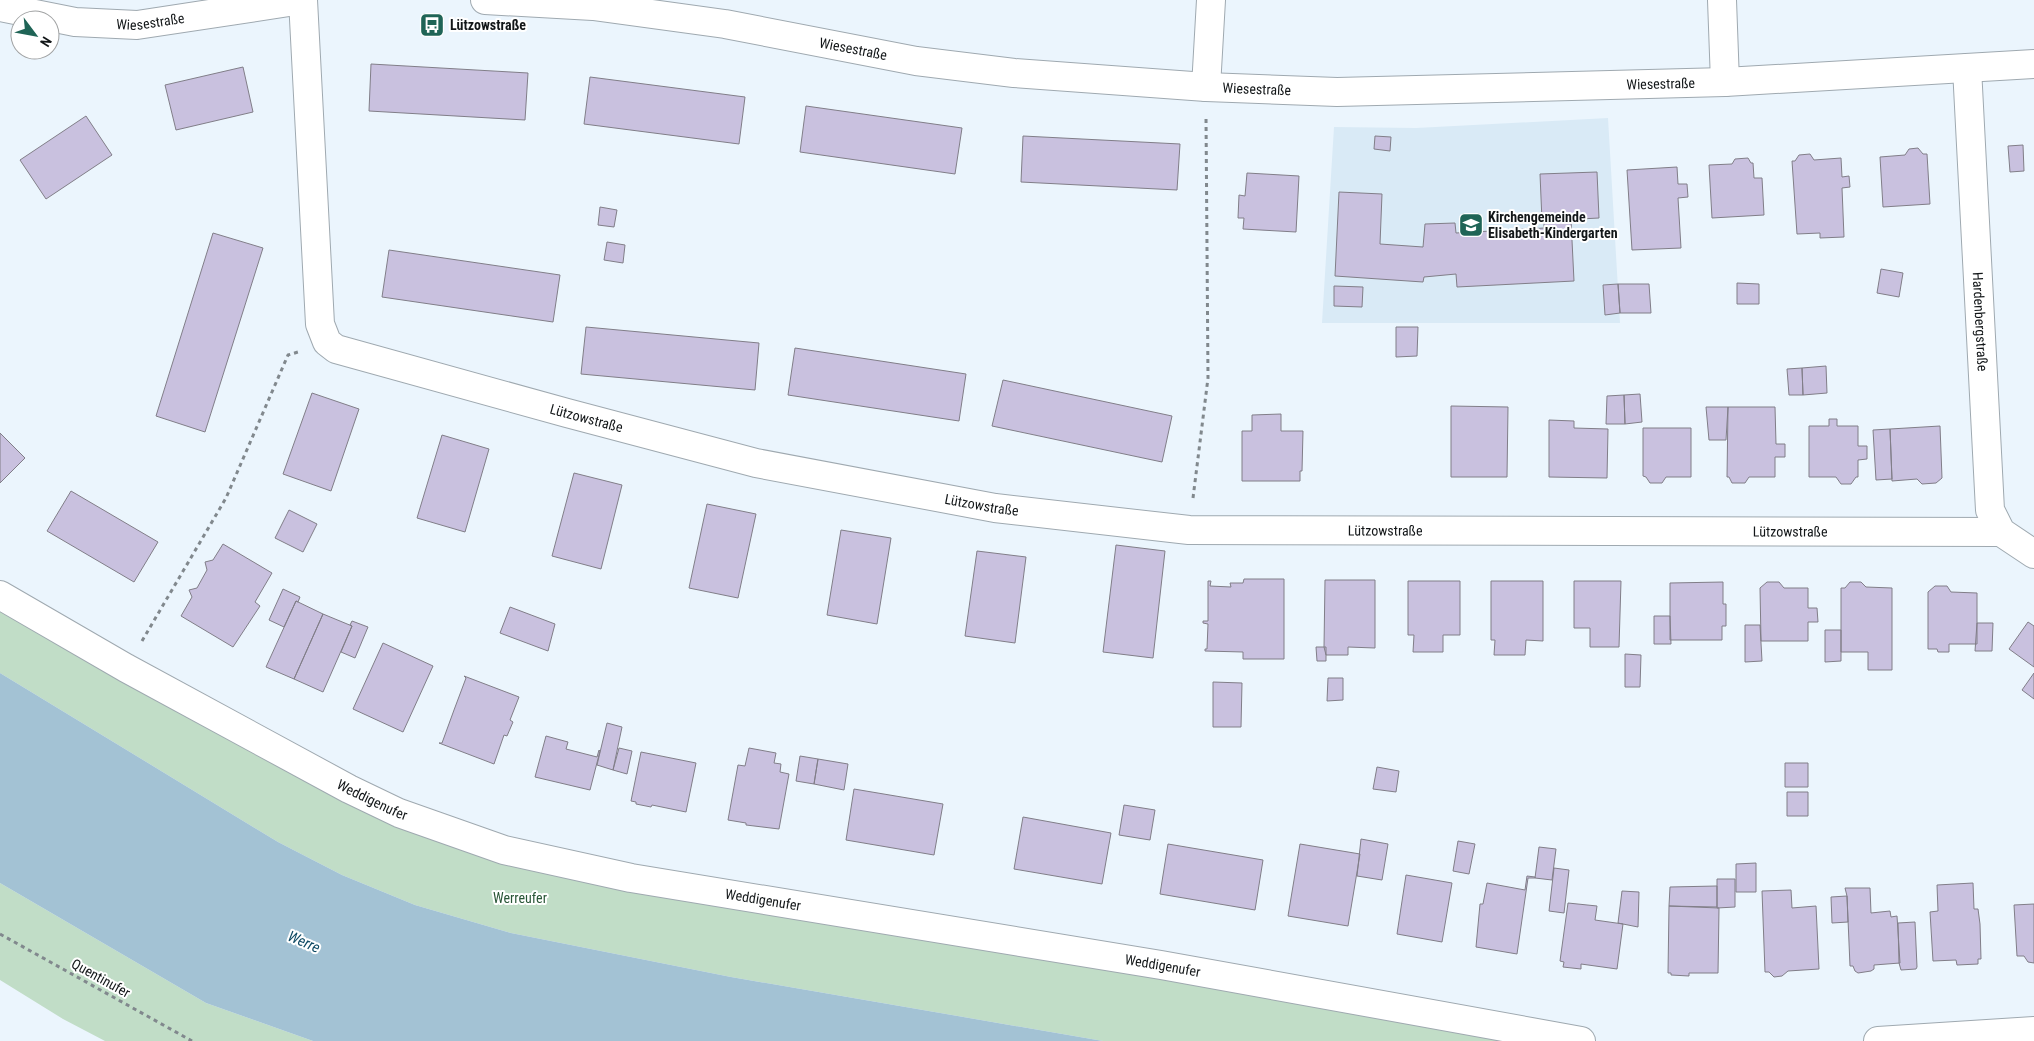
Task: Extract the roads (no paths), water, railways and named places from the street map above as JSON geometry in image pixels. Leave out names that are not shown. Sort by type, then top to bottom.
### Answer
[{"type":"street","name":"Wiesestraße","points":[[0,7],[75,22],[137,25],[302,0]]},
{"type":"street","name":"Lützowstraße","points":[[302,0],[320,324],[327,342],[336,349],[756,463],[995,508],[1189,530],[2001,532]]},
{"type":"street","name":"Wiesestraße","points":[[485,0],[593,6],[706,21],[916,61],[1014,74],[1206,87],[1336,92],[1725,82],[2034,64]]},
{"type":"street","points":[[1206,87],[1211,0]]},
{"type":"street","points":[[1722,0],[1725,82]]},
{"type":"street","name":"Hardenbergstraße","points":[[1967,68],[1990,510],[2001,532]]},
{"type":"street","points":[[2001,532],[2034,554]]},
{"type":"street","name":"Weddigenufer","points":[[0,594],[126,668],[350,789],[399,813],[504,850],[631,878],[1161,965],[1580,1041]]},
{"type":"street","points":[[1878,1041],[2034,1031]]},
{"type":"water","name":"Werre","points":[[0,673],[278,842],[342,875],[415,905],[511,933],[731,977],[1103,1041],[313,1041],[206,1003],[0,883]]},
{"type":"place","name":"Lützowstraße","points":[[432,25]]},
{"type":"place","name":"Kirchengemeinde Elisabeth-Kindergarten","points":[[1471,225]]},
{"type":"park label","name":"Werreufer","points":[[520,898]]}]
